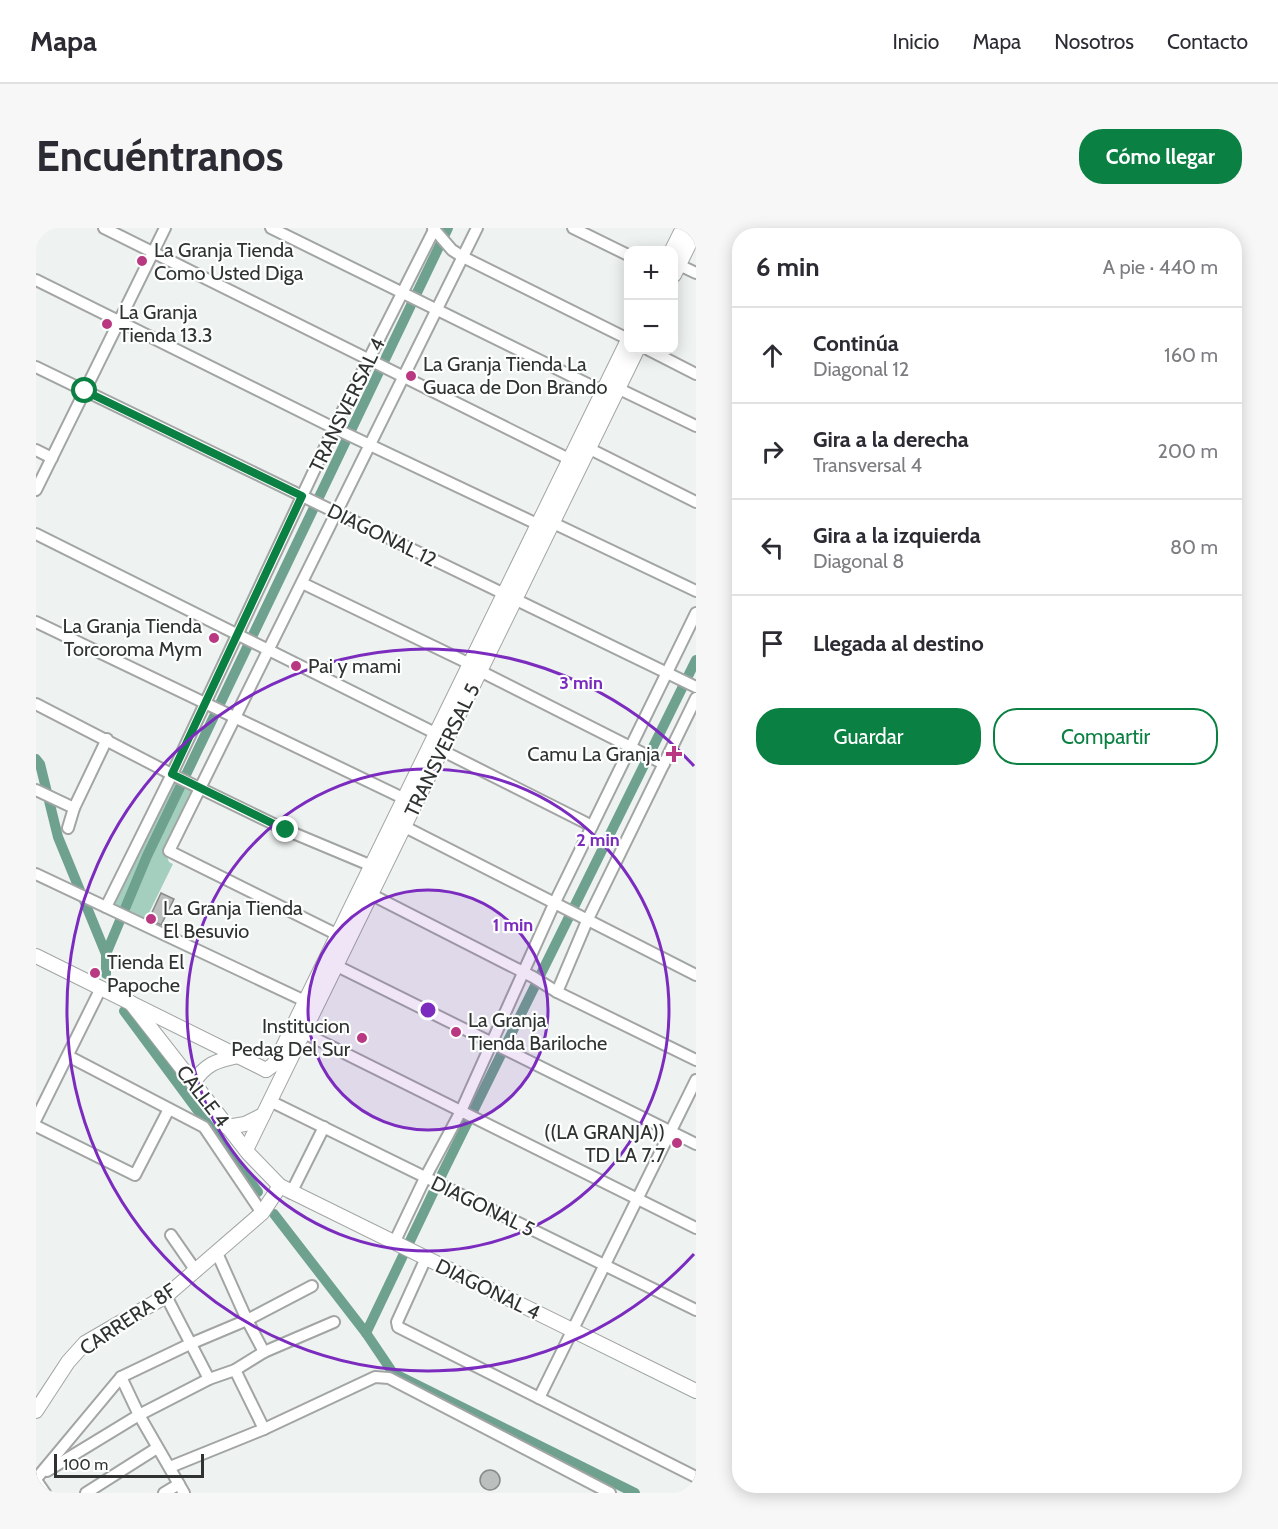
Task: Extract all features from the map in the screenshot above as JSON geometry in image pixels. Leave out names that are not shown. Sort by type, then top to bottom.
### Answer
[{"type":"street","points":[[104,228],[569,459]]},
{"type":"street","points":[[36,490],[165,228]]},
{"type":"street","points":[[271,228],[431,308],[696,426]]},
{"type":"street","points":[[338,935],[169,851],[232,716],[302,583],[335,511],[404,378],[431,308],[463,257],[477,228]]},
{"type":"street","points":[[573,228],[624,253]]},
{"type":"street","points":[[674,246],[683,228]]},
{"type":"street","points":[[435,230],[452,250],[463,257],[624,338]]},
{"type":"street","name":"TRANSVERSAL 4","points":[[111,910],[176,776],[337,429],[370,361],[407,296],[435,230]]},
{"type":"street","points":[[678,266],[696,230]]},
{"type":"street","points":[[678,270],[696,273]]},
{"type":"street","points":[[36,280],[359,440],[696,591]]},
{"type":"street","name":"TRANSVERSAL 5","points":[[544,523],[588,448],[624,351]]},
{"type":"street","name":"TRANSVERSAL 5","points":[[246,1150],[441,750],[475,667],[544,523],[569,459],[610,389],[634,354]]},
{"type":"street","points":[[657,354],[696,374]]},
{"type":"street","name":"DIAGONAL 12","points":[[36,368],[693,686]]},
{"type":"street","points":[[588,448],[696,502]]},
{"type":"street","points":[[36,450],[52,458]]},
{"type":"street","points":[[36,534],[437,734]]},
{"type":"street","points":[[302,583],[475,667],[664,764]]},
{"type":"street","points":[[402,1247],[427,1179],[469,1115],[522,971],[556,905],[630,747],[669,675],[696,613]]},
{"type":"street","points":[[36,622],[405,799]]},
{"type":"street","name":"TRANSVERSAL 5","points":[[266,1070],[273,1065],[279,1055],[437,734],[475,667]]},
{"type":"street","points":[[557,992],[584,918],[696,698]]},
{"type":"street","points":[[36,704],[286,830],[372,866]]},
{"type":"street","points":[[68,828],[74,807],[107,739]]},
{"type":"street","points":[[441,750],[592,825]]},
{"type":"street","points":[[37,790],[74,807]]},
{"type":"street","points":[[405,827],[696,975]]},
{"type":"street","points":[[36,874],[305,1001]]},
{"type":"street","points":[[372,894],[522,971],[557,992],[696,1060]]},
{"type":"street","points":[[36,956],[266,1070],[271,1082],[271,1100]]},
{"type":"street","points":[[337,966],[696,1144]]},
{"type":"street","points":[[36,1119],[68,1056],[106,991]]},
{"type":"street","name":"CALLE 4","points":[[128,1001],[246,1150],[285,1189]]},
{"type":"street","points":[[304,1033],[696,1228]]},
{"type":"street","points":[[36,1126],[135,1175],[169,1109],[68,1056]]},
{"type":"street","points":[[193,1083],[204,1068],[221,1059],[237,1056]]},
{"type":"street","points":[[539,1398],[696,1080]]},
{"type":"street","name":"DIAGONAL 5","points":[[271,1100],[444,1188],[696,1310]]},
{"type":"street","name":"CALLE 4","points":[[169,1109],[204,1127],[262,1212]]},
{"type":"street","points":[[227,1126],[245,1124],[263,1115]]},
{"type":"street","points":[[285,1189],[324,1127]]},
{"type":"street","name":"CARRERA 8F","points":[[36,1411],[68,1362],[85,1343],[166,1296],[217,1253],[285,1189]]},
{"type":"street","name":"DIAGONAL 4","points":[[285,1189],[696,1391]]},
{"type":"street","points":[[171,1235],[196,1271]]},
{"type":"street","points":[[217,1253],[264,1352]]},
{"type":"street","points":[[426,1258],[397,1322],[400,1328],[696,1477]]},
{"type":"street","points":[[37,1478],[121,1377],[247,1320],[312,1286]]},
{"type":"street","points":[[166,1296],[209,1379]]},
{"type":"street","points":[[37,1478],[139,1416],[209,1379],[235,1370],[264,1352],[334,1322]]},
{"type":"street","points":[[235,1370],[264,1429]]},
{"type":"street","points":[[121,1377],[139,1416],[181,1489],[164,1493]]},
{"type":"street","points":[[170,1467],[264,1429],[375,1377],[389,1378],[610,1493]]},
{"type":"street","points":[[86,1493],[157,1448]]},
{"type":"street","points":[[37,1478],[45,1493]]},
{"type":"green space","points":[[178,781],[189,786],[193,795],[166,854],[169,862],[173,864],[145,921],[111,905],[169,782]]},
{"type":"building","points":[[161,893],[174,899],[161,925],[149,919]]},
{"type":"building","points":[[490,1470],[497,1473],[500,1480],[497,1487],[490,1490],[483,1487],[480,1480],[483,1473]]},
{"type":"waterway","points":[[106,954],[147,856],[448,228]]},
{"type":"waterway","points":[[366,1333],[696,660]]},
{"type":"waterway","points":[[36,759],[40,764],[58,837],[106,954],[106,974]]},
{"type":"waterway","points":[[124,1011],[258,1192]]},
{"type":"waterway","points":[[274,1214],[366,1333],[393,1373],[635,1493]]},
{"type":"place","name":"La Granja Tienda Como Usted Diga","points":[[142,261]]},
{"type":"place","name":"La Granja Tienda 13.3","points":[[107,324]]},
{"type":"place","name":"La Granja Tienda La Guaca de Don Brando","points":[[411,376]]},
{"type":"place","name":"La Granja Tienda Torcoroma Mym","points":[[214,638]]},
{"type":"place","name":"Pai y mami","points":[[296,666]]},
{"type":"place","name":"Camu La Granja","points":[[674,754]]},
{"type":"place","name":"La Granja Tienda El Besuvio","points":[[151,919]]},
{"type":"place","name":"Tienda El Papoche","points":[[95,973]]},
{"type":"place","name":"La Granja Tienda Bariloche","points":[[456,1032]]},
{"type":"place","name":"Institucion Pedag Del Sur","points":[[362,1038]]},
{"type":"place","name":"((LA GRANJA)) TD LA 7.7","points":[[677,1143]]},
{"type":"route","points":[[85,391],[302,496],[172,774],[286,830]]}]
